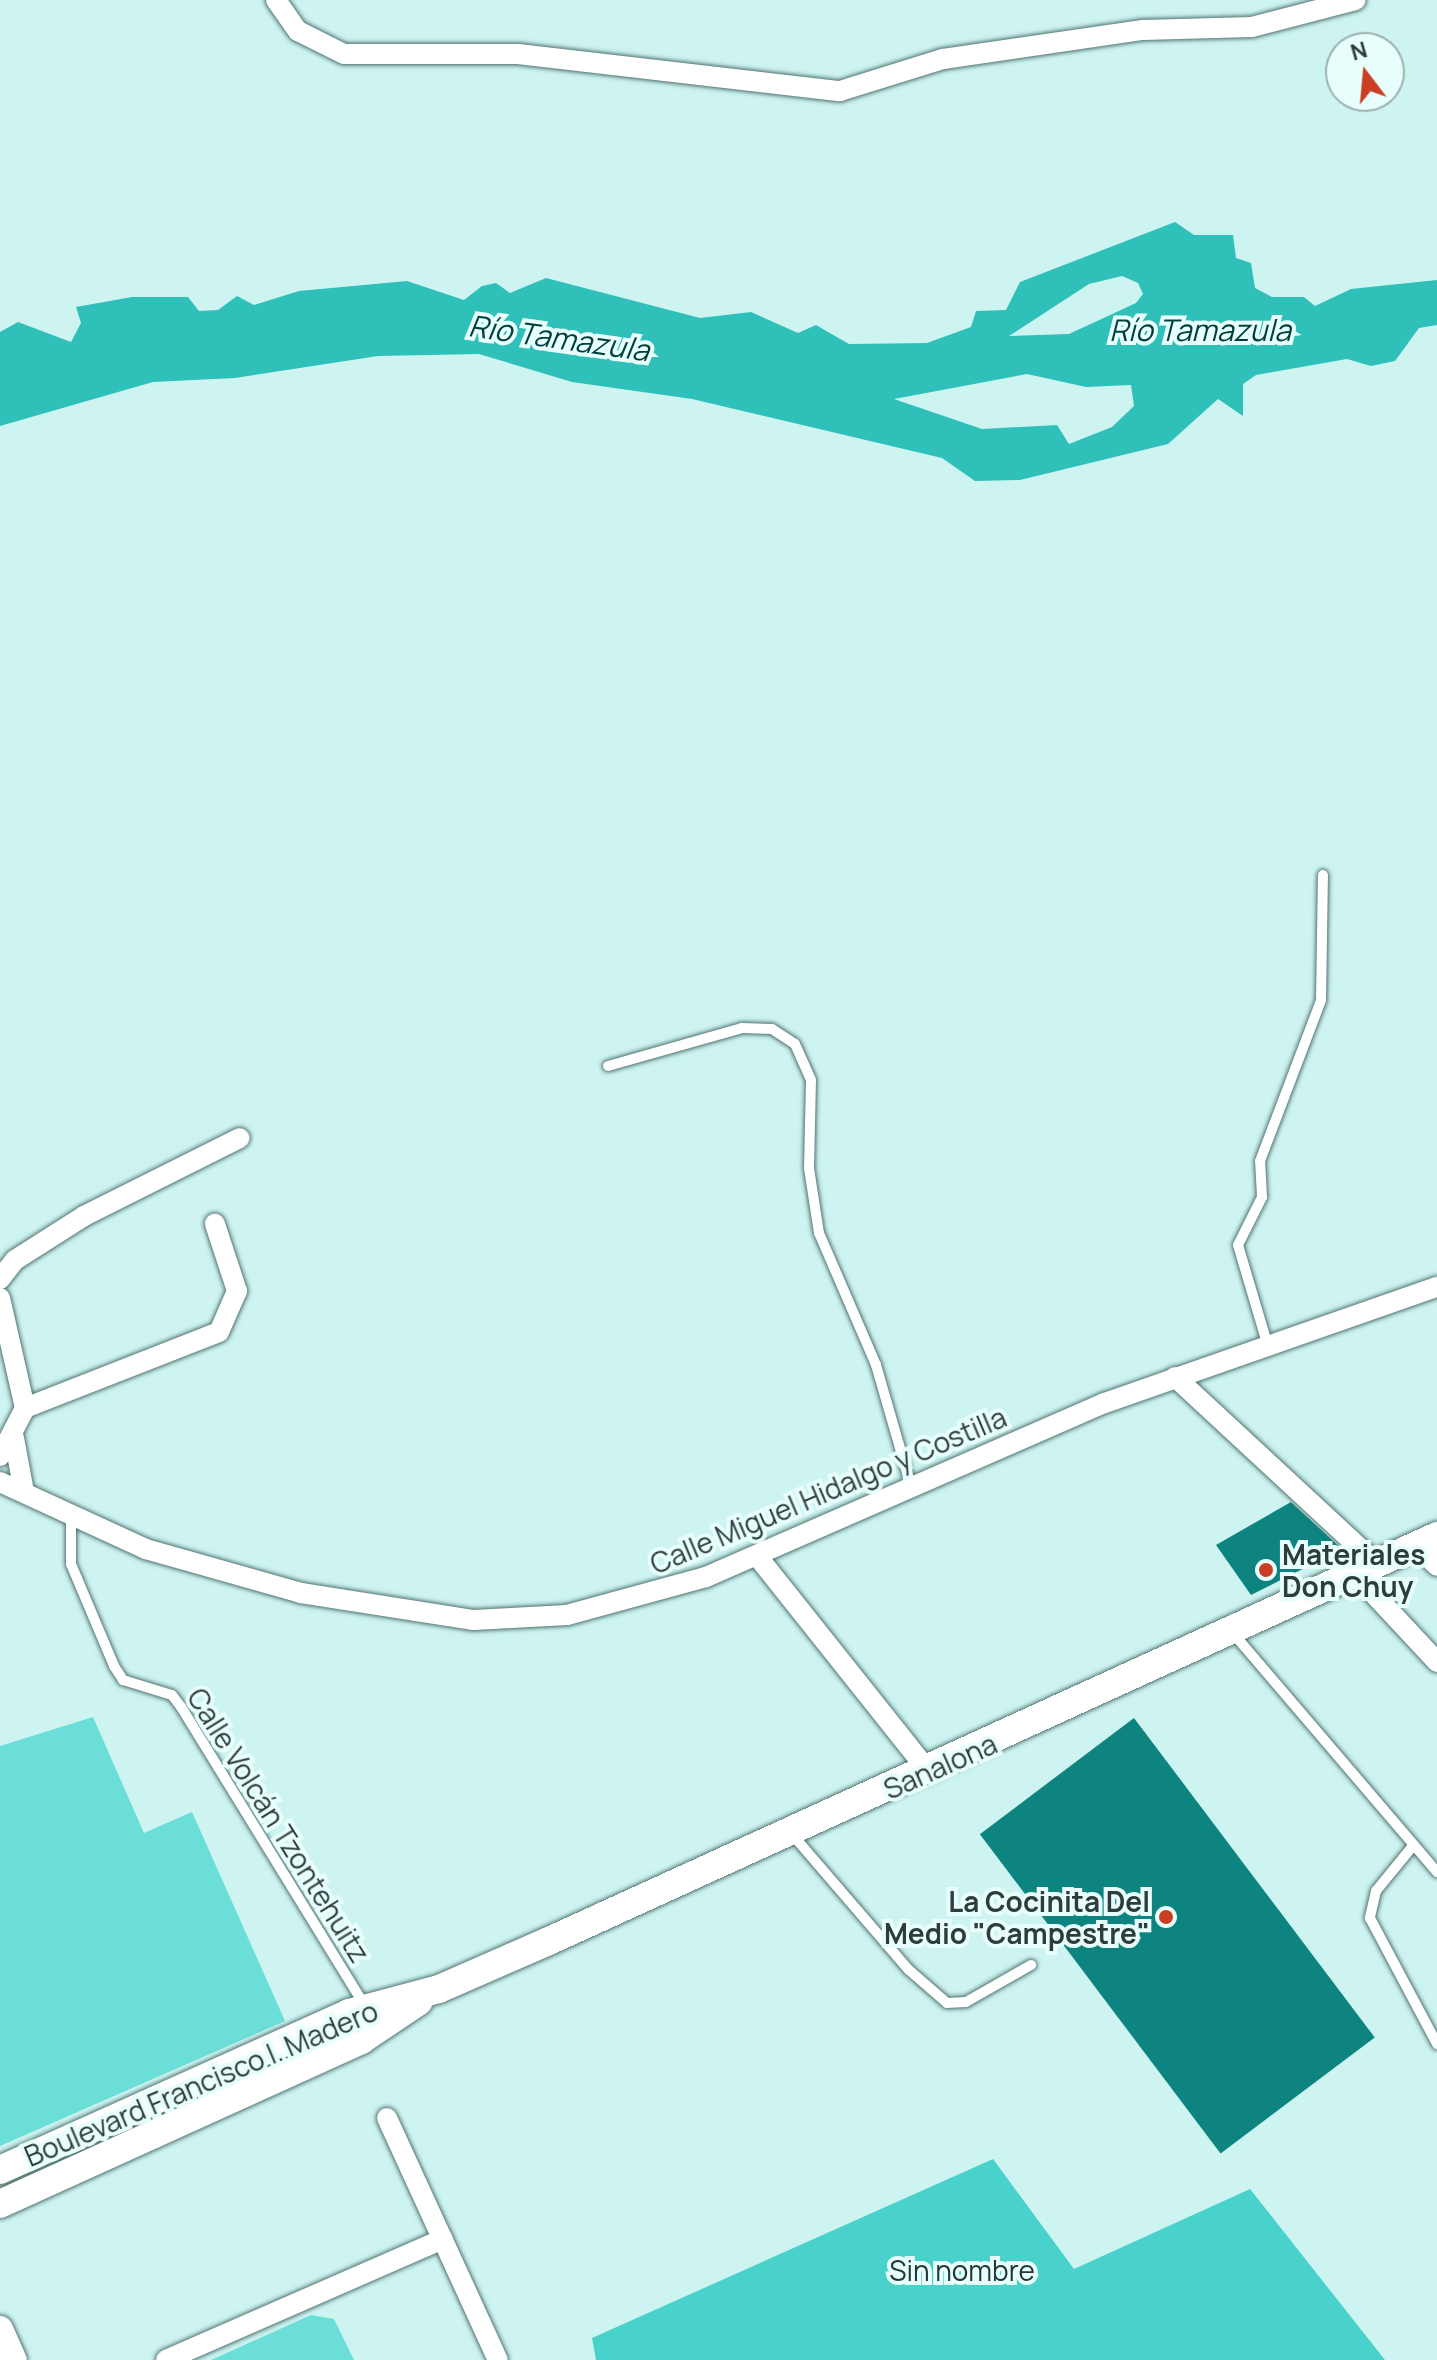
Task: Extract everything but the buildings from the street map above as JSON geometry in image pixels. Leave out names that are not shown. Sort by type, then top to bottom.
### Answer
[{"type":"main road","name":"Sanalona","points":[[439,1989],[929,1772],[1427,1541]]},
{"type":"main road","name":"Boulevard Francisco I. Madero","points":[[0,2170],[366,2008],[439,1989]]},
{"type":"main road","name":"Boulevard Francisco I. Madero","points":[[0,2204],[361,2040],[439,1989]]},
{"type":"main road","points":[[176,2091],[188,2119]]},
{"type":"street","points":[[276,0],[298,31],[344,54],[518,54],[840,91],[943,59],[1143,30],[1252,27],[1356,0]]},
{"type":"street","points":[[0,1279],[15,1260],[84,1216],[240,1138]]},
{"type":"street","points":[[25,1408],[219,1332],[237,1291],[215,1224]]},
{"type":"street","name":"Calle Miguel Hidalgo y Costilla","points":[[0,1482],[71,1515],[218,1572],[372,1608],[474,1620],[628,1604],[758,1557],[911,1486],[1175,1377],[1437,1287]]},
{"type":"street","points":[[0,1298],[25,1408],[14,1438],[0,1456]]},
{"type":"street","points":[[1175,1377],[1366,1569],[1437,1662]]},
{"type":"street","points":[[14,1438],[24,1492]]},
{"type":"street","points":[[1427,1541],[1437,1566]]},
{"type":"street","points":[[758,1557],[929,1772]]},
{"type":"street","points":[[387,2118],[498,2360]]},
{"type":"street","points":[[166,2360],[443,2239]]},
{"type":"street","points":[[0,2329],[14,2360]]},
{"type":"lane","points":[[1267,1343],[1238,1245],[1262,1197],[1260,1161],[1321,1000],[1323,875]]},
{"type":"lane","points":[[608,1066],[742,1028],[772,1029],[795,1044],[811,1080],[809,1168],[819,1233],[876,1365],[911,1486]]},
{"type":"lane","name":"Calle Volcán Tzontehuitz","points":[[71,1515],[71,1564],[114,1666],[123,1680],[172,1695],[181,1707],[366,2008]]},
{"type":"lane","points":[[1232,1632],[1412,1847],[1437,1872]]},
{"type":"lane","points":[[791,1833],[909,1970],[947,2003],[966,2002],[1031,1965]]},
{"type":"lane","points":[[1412,1847],[1376,1891],[1370,1918],[1437,2044]]},
{"type":"shaded area","points":[[93,1717],[144,1833],[192,1812],[285,2021],[0,2146],[0,1746]]},
{"type":"shaded area","points":[[311,2315],[334,2319],[354,2360],[211,2360]]},
{"type":"green space","name":"Sin nombre","points":[[993,2159],[1074,2269],[1250,2189],[1385,2360],[596,2360],[592,2338]]},
{"type":"water","name":"Río Tamazula","points":[[1175,222],[1194,235],[1233,235],[1236,258],[1251,263],[1255,288],[1272,297],[1304,297],[1315,306],[1351,289],[1437,280],[1437,325],[1419,328],[1395,361],[1371,366],[1347,359],[1256,375],[1243,384],[1243,416],[1218,399],[1168,444],[1020,480],[975,481],[942,458],[692,399],[572,382],[479,354],[378,356],[235,378],[153,382],[0,426],[0,332],[18,322],[71,342],[81,323],[76,307],[132,297],[188,297],[199,311],[218,310],[237,296],[254,305],[299,291],[407,281],[464,300],[482,286],[496,283],[510,293],[546,278],[700,318],[751,312],[798,333],[816,325],[849,344],[927,343],[971,327],[976,311],[1006,310],[1020,282]],"holes":[[[1122,276],[1138,283],[1143,294],[1136,303],[1069,334],[1009,336],[1089,284]],[[1027,374],[1086,387],[1131,385],[1134,406],[1112,427],[1069,444],[1057,425],[982,429],[894,399]]]},
{"type":"place","name":"Materiales Don Chuy","points":[[1266,1570]]},
{"type":"place","name":"La Cocinita Del Medio \"Campestre\"","points":[[1166,1917]]}]
